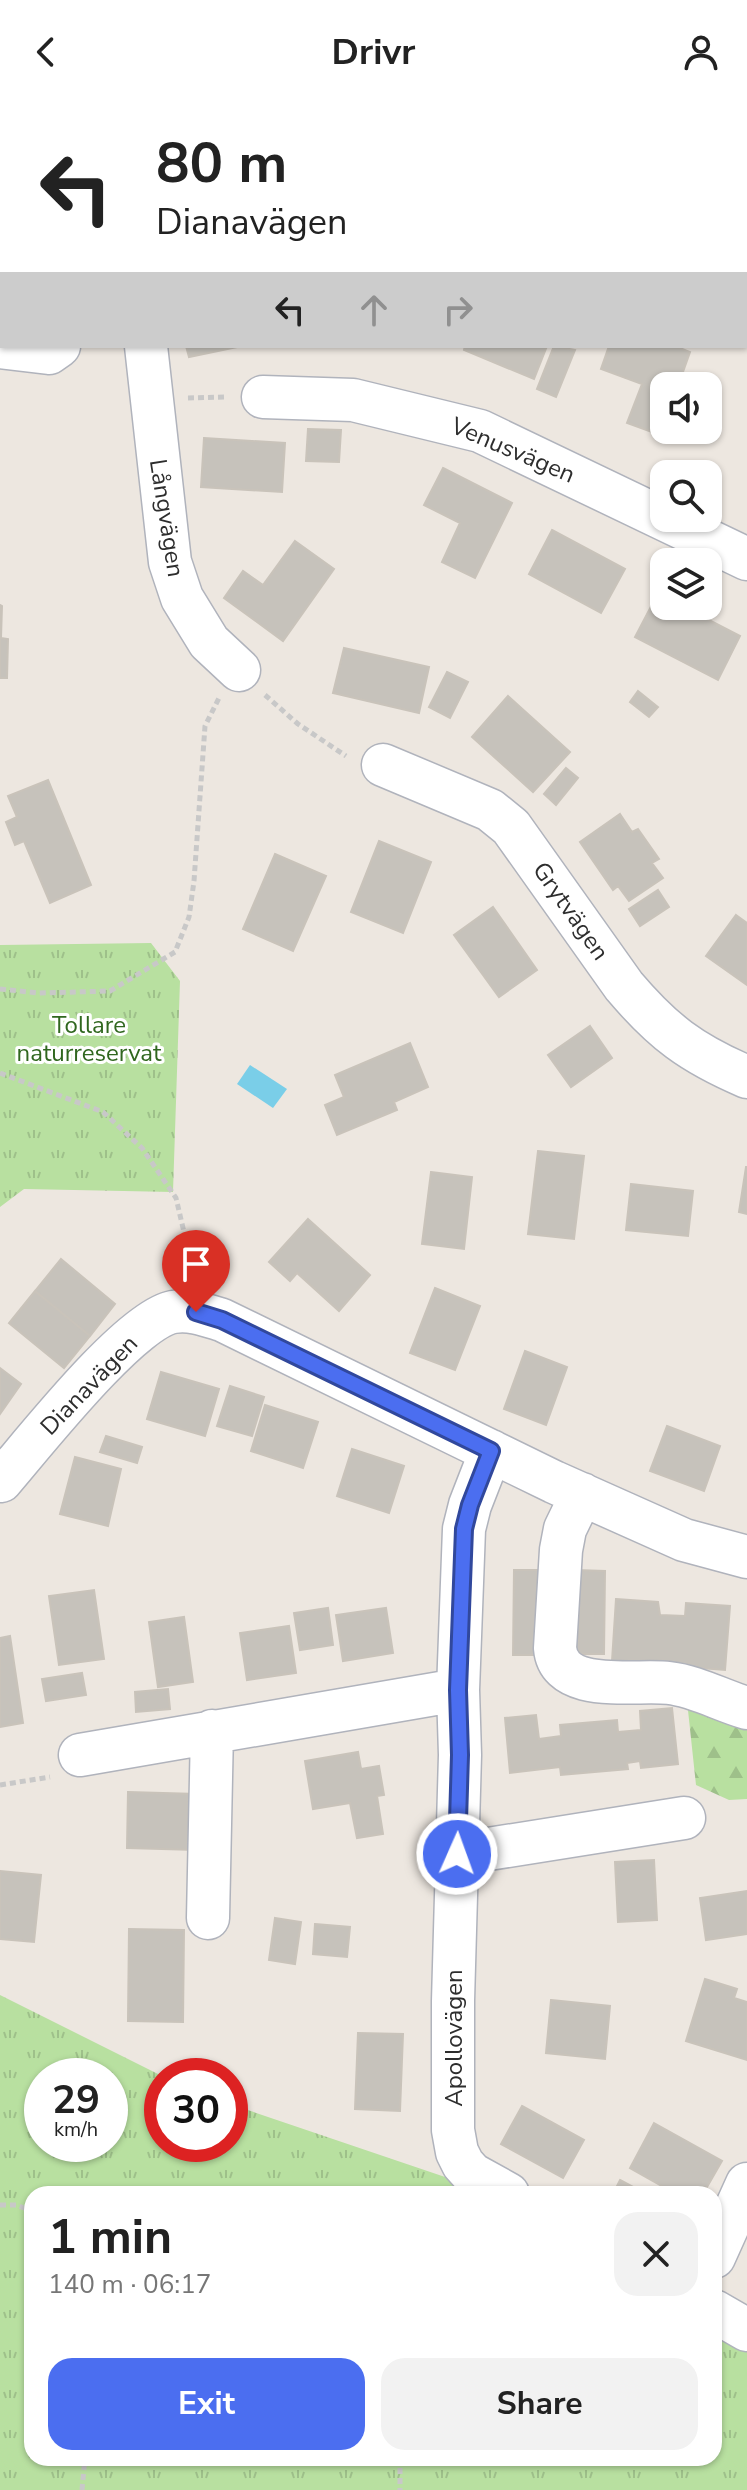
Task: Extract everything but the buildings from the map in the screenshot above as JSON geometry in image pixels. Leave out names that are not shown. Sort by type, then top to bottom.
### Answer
[{"type":"street","points":[[8,348],[49,353],[56,348]]},
{"type":"street","name":"Långvägen","points":[[146,348],[170,562],[182,598],[209,642],[239,670]]},
{"type":"street","name":"Venusvägen","points":[[263,397],[353,400],[480,431],[747,559]]},
{"type":"street","name":"Grytvägen","points":[[383,765],[490,810],[511,827],[644,1010],[691,1049],[747,1077]]},
{"type":"street","name":"Dianavägen","points":[[1,1481],[115,1351],[153,1321],[172,1312],[196,1312],[222,1320],[491,1451],[684,1540],[747,1557]]},
{"type":"street","name":"Apollovägen","points":[[491,1451],[464,1529],[453,2001],[454,2140],[457,2152],[472,2174],[494,2186]]},
{"type":"street","points":[[582,1494],[565,1529],[561,1550],[555,1648],[561,1667],[568,1675],[581,1678],[669,1683],[747,1708]]},
{"type":"street","points":[[80,1755],[458,1690]]},
{"type":"street","points":[[208,1918],[212,1731]]},
{"type":"street","points":[[457,1854],[684,1818]]},
{"type":"street","points":[[722,2239],[747,2184]]},
{"type":"street","points":[[722,2316],[747,2330]]},
{"type":"path","points":[[151,398],[263,397]]},
{"type":"path","points":[[0,989],[39,993],[110,991],[175,952],[189,917],[194,881],[205,726],[218,698],[239,670],[298,724],[331,749],[367,767],[383,765]]},
{"type":"path","points":[[0,1073],[103,1112],[142,1148],[176,1198],[204,1315]]},
{"type":"path","points":[[0,1785],[70,1773],[80,1755]]},
{"type":"path","points":[[0,2205],[24,2208]]},
{"type":"path","points":[[82,2490],[84,2466]]},
{"type":"path","points":[[400,2466],[400,2490]]},
{"type":"green space","name":"Tollare naturreservat","points":[[151,943],[180,981],[173,1192],[24,1189],[0,1207],[0,945]]},
{"type":"green space","points":[[687,1701],[747,1720],[747,1799],[729,1800],[696,1785]]},
{"type":"green space","points":[[0,1995],[126,2058],[24,2058],[24,2162],[128,2162],[128,2059],[144,2067],[144,2162],[248,2162],[248,2110],[448,2178],[462,2186],[24,2186],[24,2466],[722,2466],[722,2334],[747,2351],[747,2490],[0,2490]]},
{"type":"water","points":[[250,1065],[287,1089],[273,1108],[237,1084]]},
{"type":"route","points":[[196,1312],[222,1320],[491,1451],[464,1529],[458,1690],[457,1854]]}]
